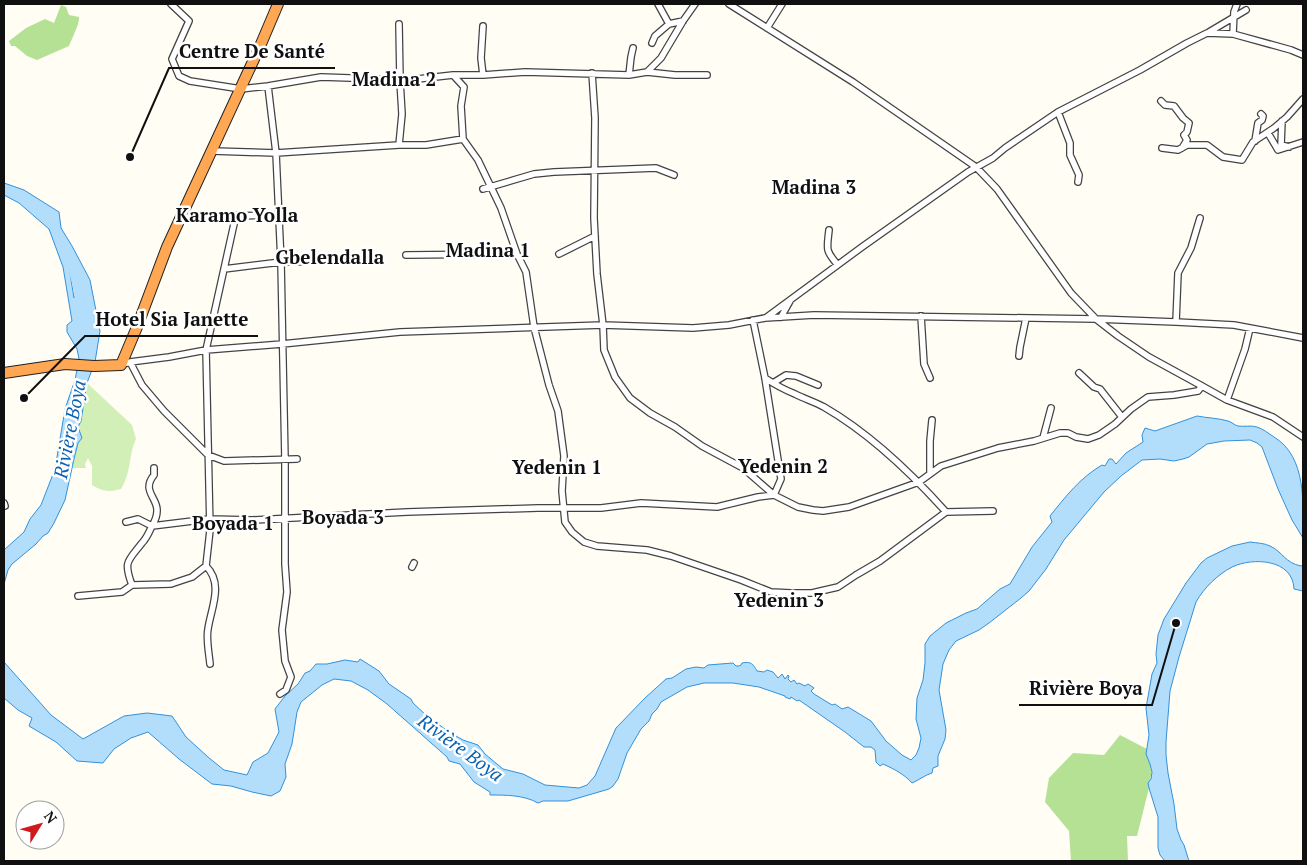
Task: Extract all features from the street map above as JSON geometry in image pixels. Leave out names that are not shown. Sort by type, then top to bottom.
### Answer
[{"type":"highway","points":[[4,373],[65,364],[94,366],[125,364],[137,326],[167,247],[241,89],[278,4]]},
{"type":"street","points":[[171,4],[189,21],[172,59],[179,76],[190,82],[241,89],[321,77],[400,81],[453,75],[525,72],[629,75],[647,72],[675,76],[707,75]]},
{"type":"street","points":[[658,4],[669,24]]},
{"type":"street","points":[[647,72],[661,58],[682,20],[695,4]]},
{"type":"street","points":[[729,4],[853,82],[976,167],[997,189],[1071,293],[1096,319],[1118,336],[1202,386],[1228,400],[1273,418],[1303,437]]},
{"type":"street","points":[[767,28],[782,4]]},
{"type":"street","points":[[1233,34],[1233,18],[1237,4]]},
{"type":"street","points":[[765,318],[837,264],[1058,112],[1140,70],[1246,10]]},
{"type":"street","points":[[652,43],[655,36],[669,24],[682,20]]},
{"type":"street","points":[[398,24],[402,114],[399,145]]},
{"type":"street","points":[[483,26],[481,58],[483,75]]},
{"type":"street","points":[[1207,33],[1233,34],[1303,55]]},
{"type":"street","points":[[629,75],[633,48]]},
{"type":"street","points":[[592,73],[595,118],[594,218],[604,350],[616,376],[630,398],[702,446],[743,468],[774,495],[798,506],[813,510],[849,507],[919,482],[941,466],[998,448],[1060,433],[1068,433],[1076,437],[1088,439],[1099,435],[1115,424],[1148,397],[1198,391],[1202,386]]},
{"type":"street","points":[[453,75],[464,87]]},
{"type":"street","points":[[472,75],[464,87],[461,106],[463,138],[478,160],[491,186],[517,254],[526,272],[534,327],[549,385],[558,411],[564,456],[563,509],[565,522],[572,532],[584,542],[597,546],[647,550],[671,556],[771,592],[812,593],[838,587],[880,561],[946,512],[993,511]]},
{"type":"street","points":[[268,86],[276,153],[281,262],[285,460],[284,564],[287,592],[282,630],[285,661],[291,677],[286,690],[280,694]]},
{"type":"street","points":[[1162,148],[1178,150],[1187,145],[1208,146],[1223,157],[1242,160],[1255,141],[1282,121],[1303,99]]},
{"type":"street","points":[[1161,101],[1165,105],[1174,106],[1189,123],[1187,132],[1184,135],[1186,140],[1182,148]]},
{"type":"street","points":[[1058,112],[1070,143],[1070,155],[1079,175],[1078,182]]},
{"type":"street","points":[[1255,141],[1258,124],[1263,116],[1261,114]]},
{"type":"street","points":[[1282,121],[1281,145],[1289,148]]},
{"type":"street","points":[[1268,132],[1278,150],[1303,142]]},
{"type":"street","points":[[212,151],[276,153],[426,145],[463,138]]},
{"type":"street","points":[[483,189],[534,174],[554,172],[656,168],[674,175]]},
{"type":"street","points":[[181,216],[279,215]]},
{"type":"street","points":[[78,596],[122,592],[132,585],[171,584],[192,577],[206,566],[210,519],[206,350],[236,216]]},
{"type":"street","points":[[1176,322],[1178,273],[1191,248],[1200,218]]},
{"type":"street","points":[[829,230],[827,246],[829,254],[837,264]]},
{"type":"street","points":[[559,254],[595,236]]},
{"type":"street","points":[[406,255],[517,254]]},
{"type":"street","points":[[224,269],[281,262],[328,262]]},
{"type":"street","points":[[781,317],[790,300]]},
{"type":"street","points":[[596,326],[602,313]]},
{"type":"street","points":[[297,460],[224,461],[208,455],[170,417],[125,364],[206,350],[400,332],[603,325],[693,328],[729,325],[765,318],[814,315],[1176,322],[1234,325],[1303,338]]},
{"type":"street","points":[[921,316],[924,364],[930,378]]},
{"type":"street","points":[[1019,356],[1026,318]]},
{"type":"street","points":[[753,320],[765,378],[781,479],[774,495]]},
{"type":"street","points":[[1228,400],[1250,328]]},
{"type":"street","points":[[1079,373],[1094,387],[1100,389],[1122,417]]},
{"type":"street","points":[[773,383],[786,375],[796,376],[818,385]]},
{"type":"street","points":[[765,378],[823,406],[853,426],[919,482],[946,512]]},
{"type":"street","points":[[1043,438],[1051,408]]},
{"type":"street","points":[[930,473],[932,420]]},
{"type":"street","points":[[132,585],[127,571],[129,559],[144,541],[155,522],[157,514],[157,506],[151,497],[149,489],[150,480],[154,475],[154,468]]},
{"type":"street","points":[[126,522],[138,519],[152,526],[210,519],[252,520],[407,512],[600,508],[641,503],[716,506],[758,496],[774,495]]},
{"type":"street","points":[[206,566],[212,573],[216,594],[207,630],[210,664]]},
{"type":"green space","points":[[61,5],[66,7],[69,15],[79,17],[69,46],[37,60],[27,56],[15,46],[11,46],[9,41],[26,28],[45,19],[54,23]]},
{"type":"green space","points":[[87,383],[132,425],[136,439],[127,476],[121,489],[106,491],[92,485],[92,466],[88,458],[85,464],[86,468],[72,468],[78,443],[82,438],[78,427],[81,421]]},
{"type":"green space","points":[[1120,735],[1147,749],[1151,773],[1137,836],[1127,836],[1128,861],[1071,861],[1069,831],[1045,802],[1049,778],[1073,753],[1104,755]]},
{"type":"water","points":[[4,183],[24,190],[59,212],[61,228],[90,280],[100,331],[95,362],[87,383],[81,421],[78,427],[82,438],[78,443],[65,500],[48,533],[12,564],[4,584],[4,550],[24,532],[30,519],[41,505],[55,469],[65,409],[75,380],[79,359],[77,349],[67,332],[67,325],[72,321],[63,267],[49,229],[19,203],[4,195]],"holes":[[[72,265],[79,281],[74,298],[69,267]]]},
{"type":"water","points":[[1197,416],[1229,421],[1238,426],[1257,427],[1285,446],[1298,469],[1301,482],[1303,538],[1292,520],[1278,489],[1262,447],[1257,443],[1250,440],[1224,441],[1207,444],[1183,459],[1174,461],[1160,459],[1142,460],[1104,492],[1064,540],[1046,569],[1029,591],[979,630],[956,641],[949,650],[943,664],[939,690],[946,730],[945,739],[938,756],[938,766],[933,768],[932,773],[912,783],[895,770],[883,764],[880,766],[876,762],[875,750],[871,747],[864,747],[799,700],[797,701],[791,697],[790,699],[759,687],[733,683],[704,683],[687,687],[661,702],[649,721],[641,729],[627,753],[618,779],[609,789],[568,801],[543,801],[538,803],[533,800],[509,795],[490,795],[490,792],[474,782],[460,764],[449,761],[447,757],[387,704],[368,690],[351,681],[334,679],[322,685],[301,702],[297,712],[292,744],[285,764],[286,777],[280,791],[271,796],[231,786],[212,784],[148,732],[131,738],[114,749],[103,763],[77,761],[56,742],[29,726],[32,718],[18,710],[4,698],[4,662],[51,715],[83,739],[124,716],[147,713],[172,716],[186,737],[224,770],[247,775],[253,762],[268,753],[279,732],[275,709],[298,684],[305,673],[310,671],[316,664],[327,664],[345,660],[358,662],[360,659],[379,671],[389,684],[411,699],[427,716],[463,740],[478,745],[485,754],[503,769],[523,774],[545,785],[579,788],[587,785],[595,776],[616,728],[666,679],[672,678],[686,669],[733,663],[739,666],[742,663],[748,662],[757,671],[764,672],[767,670],[773,672],[778,678],[782,674],[785,679],[788,675],[788,679],[791,682],[794,680],[797,684],[805,686],[808,684],[814,688],[811,691],[814,694],[832,705],[835,704],[842,709],[848,707],[871,721],[886,741],[911,760],[916,755],[921,738],[916,719],[917,698],[923,680],[925,644],[930,636],[946,623],[977,609],[1000,589],[1010,584],[1032,547],[1052,522],[1050,516],[1068,495],[1087,476],[1102,465],[1105,466],[1109,459],[1112,459],[1116,464],[1126,453],[1143,442],[1142,435],[1145,428],[1155,431]]},
{"type":"water","points":[[1250,542],[1270,546],[1296,565],[1303,565],[1303,591],[1294,589],[1292,579],[1279,566],[1270,563],[1250,562],[1232,567],[1221,574],[1207,587],[1196,602],[1170,691],[1166,742],[1168,773],[1177,829],[1189,861],[1165,861],[1160,855],[1158,848],[1158,817],[1148,783],[1152,772],[1146,754],[1149,735],[1146,708],[1152,674],[1157,663],[1158,635],[1164,619],[1201,563],[1232,546]]},
{"type":"waterway","name":"Rivière Boya","points":[[67,253],[80,301]]},
{"type":"place","name":"Centre De Santé","points":[[130,157]]},
{"type":"place","name":"Hotel Sia Janette","points":[[24,398]]},
{"type":"place","name":"Rivière Boya","points":[[1176,623]]},
{"type":"district","name":"Madina 2","points":[[394,78]]},
{"type":"district","name":"Madina 3","points":[[814,186]]},
{"type":"district","name":"Karamo Yolla","points":[[237,214]]},
{"type":"district","name":"Madina 1","points":[[488,249]]},
{"type":"district","name":"Gbelendalla","points":[[330,256]]},
{"type":"district","name":"Yedenin 2","points":[[783,465]]},
{"type":"district","name":"Yedenin 1","points":[[557,466]]},
{"type":"district","name":"Boyada 3","points":[[343,516]]},
{"type":"district","name":"Boyada 1","points":[[233,522]]},
{"type":"district","name":"Yedenin 3","points":[[779,599]]}]
